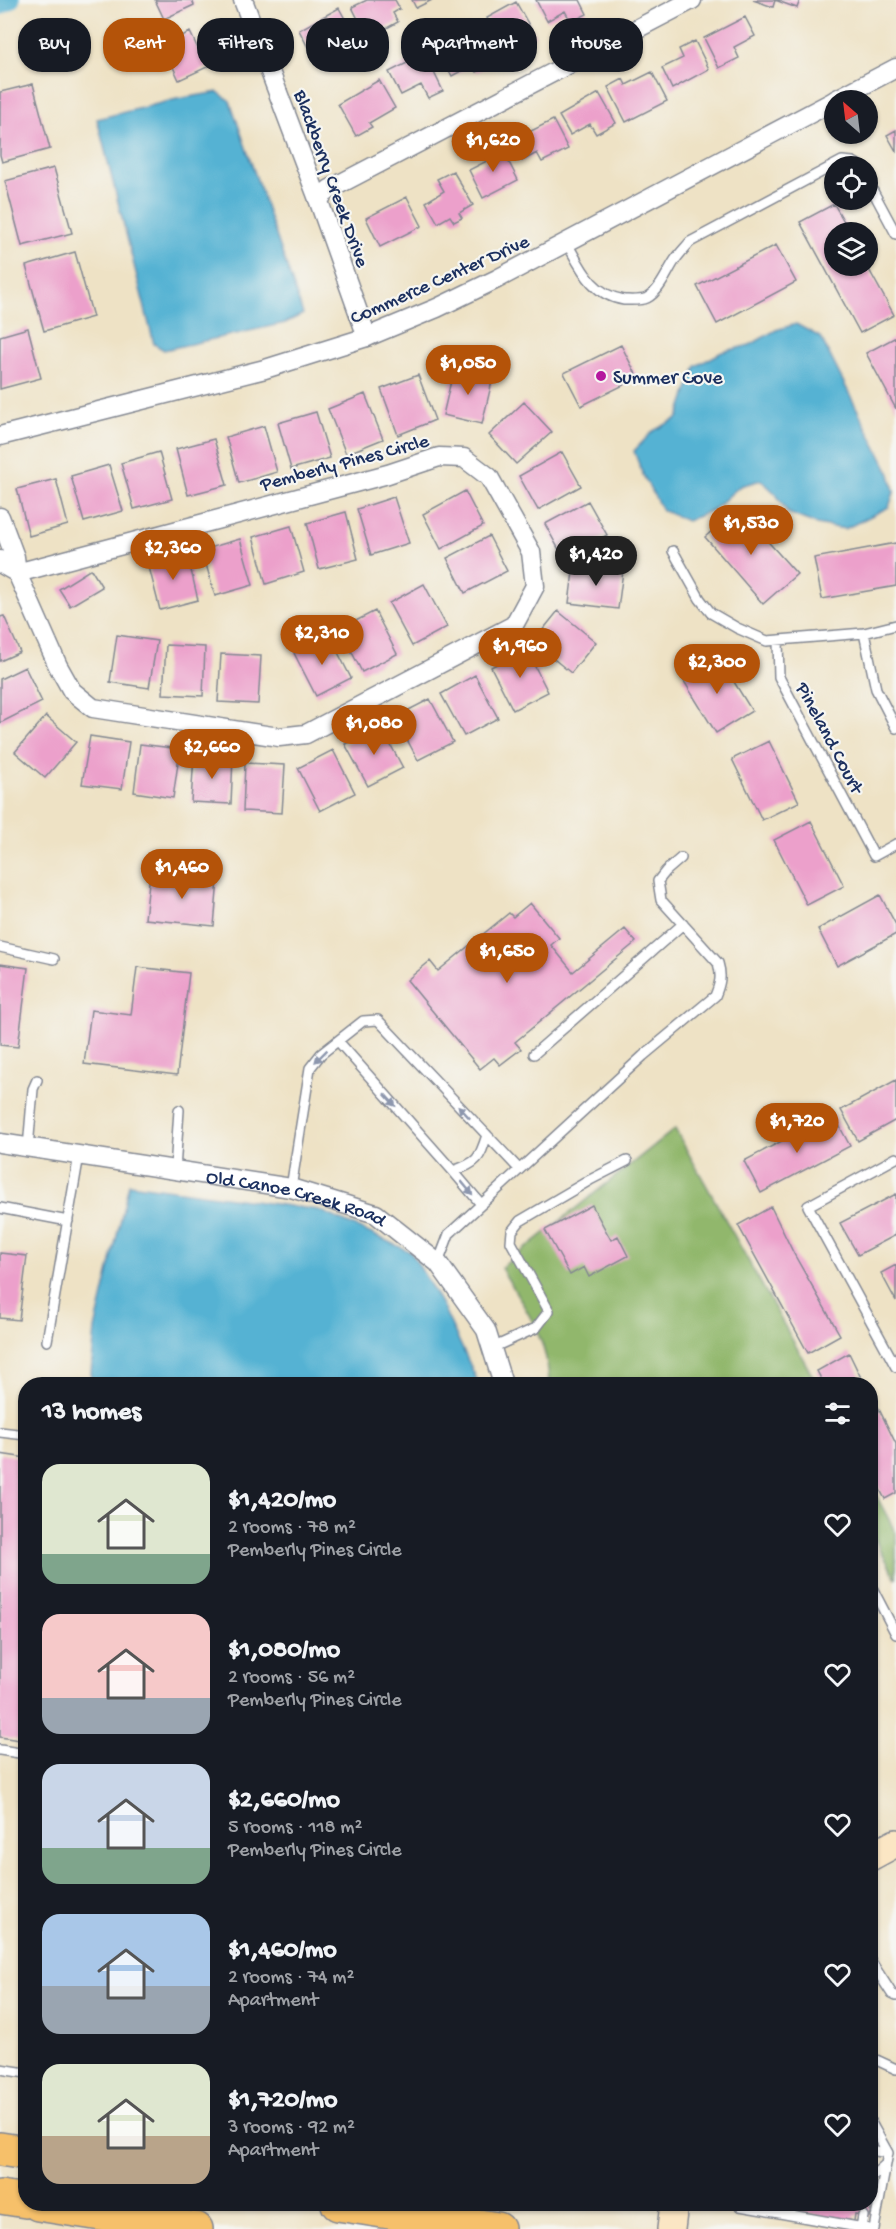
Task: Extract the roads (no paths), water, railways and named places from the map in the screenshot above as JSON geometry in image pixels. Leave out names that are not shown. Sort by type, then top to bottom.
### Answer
[{"type":"highway","points":[[0,2149],[18,2152]]},
{"type":"highway","points":[[0,2197],[18,2200]]},
{"type":"highway","points":[[78,2211],[137,2224],[196,2229]]},
{"type":"highway","points":[[400,2211],[498,2229]]},
{"type":"street","points":[[318,199],[341,184],[692,0]]},
{"type":"street","name":"Blackberry Creek Drive","points":[[250,2],[367,337]]},
{"type":"street","name":"Commerce Center Drive","points":[[855,90],[896,68]]},
{"type":"street","name":"Commerce Center Drive","points":[[0,436],[265,369],[367,337],[437,308],[567,243],[824,107]]},
{"type":"street","name":"Pemberly Pines Circle","points":[[0,518],[15,558],[17,573],[58,666],[72,691],[93,708],[279,737],[306,734],[514,625],[535,586],[531,552],[489,477],[464,458],[439,457],[388,474],[17,573],[3,565],[0,560]]},
{"type":"street","name":"Old Canoe Creek Road","points":[[0,1143],[291,1188],[376,1214],[438,1263],[486,1330],[501,1377]]},
{"type":"street","points":[[878,1853],[896,1843]]},
{"type":"street","points":[[671,2229],[673,2211]]},
{"type":"lane","points":[[567,243],[584,275],[597,290],[613,298],[631,300],[647,298],[658,287],[690,242],[824,171]]},
{"type":"lane","points":[[878,200],[896,234]]},
{"type":"lane","points":[[674,550],[700,599],[711,613],[767,641],[864,633],[896,625]]},
{"type":"lane","points":[[864,633],[876,689],[896,728]]},
{"type":"lane","name":"Pineland Court","points":[[778,641],[780,677],[874,856],[896,844]]},
{"type":"lane","points":[[438,1263],[449,1234],[643,1056],[715,996],[720,984],[721,972],[718,963],[661,900],[658,881],[681,858]]},
{"type":"lane","points":[[534,1054],[683,924]]},
{"type":"lane","points":[[0,947],[54,958]]},
{"type":"lane","points":[[291,1188],[310,1068],[321,1054],[363,1021],[378,1020],[519,1169]]},
{"type":"lane","points":[[338,1041],[481,1204]]},
{"type":"lane","points":[[28,1148],[33,1089],[37,1080]]},
{"type":"lane","points":[[175,1170],[179,1110]]},
{"type":"lane","points":[[453,1171],[469,1165],[480,1157],[487,1135]]},
{"type":"lane","points":[[47,1341],[79,1155]]},
{"type":"lane","points":[[896,1158],[808,1206],[896,1367]]},
{"type":"lane","points":[[492,1348],[536,1328],[549,1311],[511,1242],[512,1232],[520,1221],[535,1211],[627,1161]]},
{"type":"lane","points":[[0,1209],[68,1221]]},
{"type":"lane","points":[[0,1432],[18,1434]]},
{"type":"lane","points":[[878,1599],[896,1634]]},
{"type":"lane","points":[[0,1750],[18,1753]]},
{"type":"lane","points":[[878,1972],[892,1994],[896,1996]]},
{"type":"lane","points":[[878,2060],[896,2069]]},
{"type":"lane","points":[[0,2069],[18,2072]]},
{"type":"lane","points":[[878,2135],[888,2153],[878,2207]]},
{"type":"lane","points":[[878,2151],[888,2153]]},
{"type":"lane","points":[[878,2170],[886,2163]]},
{"type":"lane","points":[[773,2211],[865,2228],[863,2216]]},
{"type":"lane","points":[[874,2229],[877,2211]]},
{"type":"water","points":[[218,92],[230,101],[303,314],[285,323],[164,350],[154,344],[97,119],[177,99]]},
{"type":"water","points":[[796,324],[822,340],[890,474],[894,492],[889,507],[845,529],[816,524],[788,513],[776,494],[761,480],[740,486],[714,509],[687,521],[662,510],[643,475],[634,451],[653,431],[678,418],[696,366],[722,352],[750,345],[776,330]]},
{"type":"water","points":[[129,1184],[319,1210],[411,1252],[442,1305],[476,1377],[91,1377],[95,1329]]},
{"type":"waterway","points":[[0,6],[11,0]]},
{"type":"place","name":"Summer Cove","points":[[601,376]]}]
